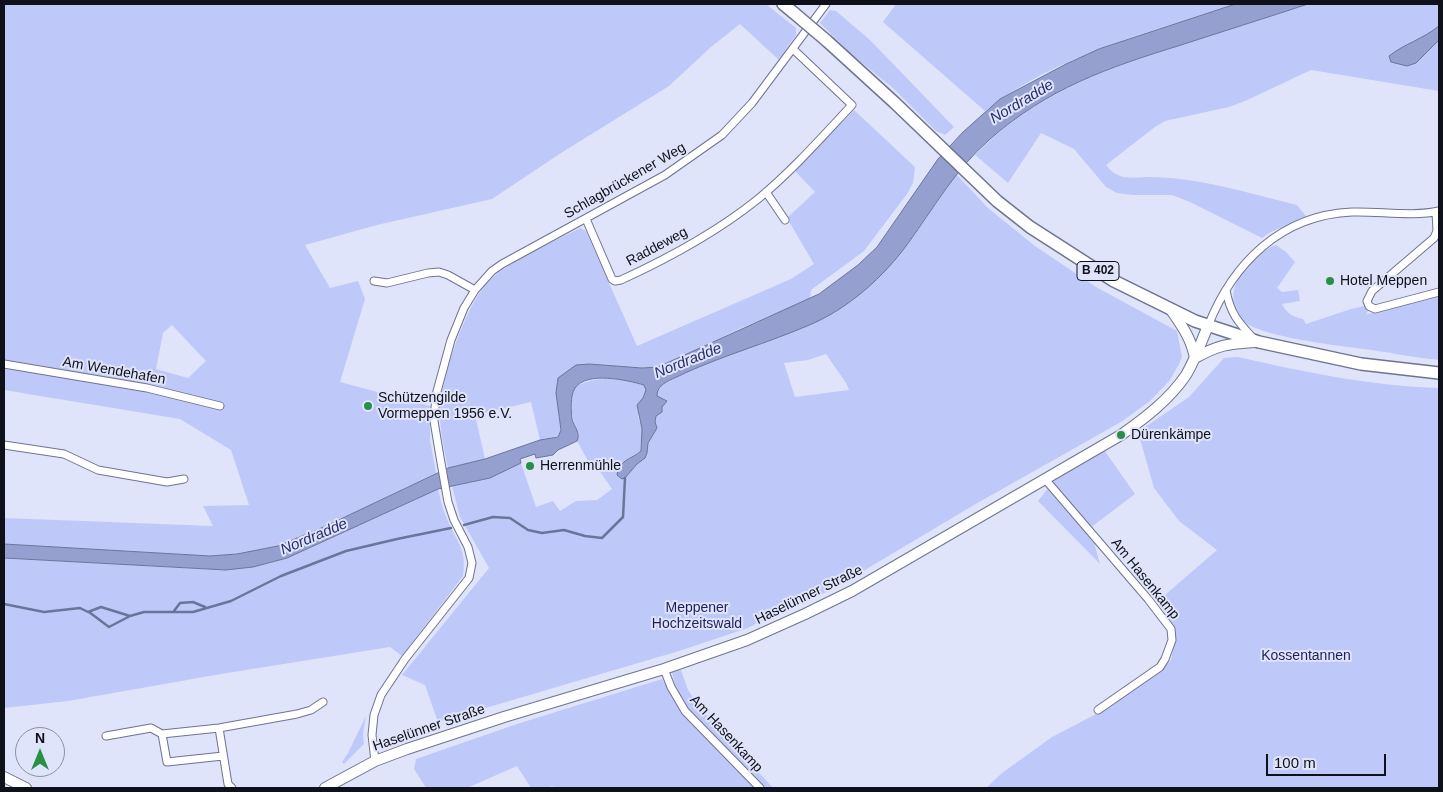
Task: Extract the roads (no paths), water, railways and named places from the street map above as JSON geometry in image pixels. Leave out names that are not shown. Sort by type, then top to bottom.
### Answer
[{"type":"main road","name":"B 402","points":[[783,4],[827,41],[997,202],[1037,232],[1114,281],[1170,310],[1208,326],[1257,341],[1317,356],[1362,364],[1439,373]]},
{"type":"street","name":"Schlagbrückener Weg","points":[[375,761],[372,735],[374,715],[381,695],[405,659],[468,578],[472,563],[468,547],[454,520],[448,502],[434,421],[436,395],[453,334],[474,290],[492,271],[502,264],[666,175],[722,135],[752,103],[826,4]]},
{"type":"street","name":"Raddeweg","points":[[586,219],[615,282],[688,247],[757,200],[852,105],[793,49]]},
{"type":"street","points":[[766,192],[785,220]]},
{"type":"street","points":[[1208,326],[1214,310],[1235,274],[1263,245],[1299,224],[1350,212],[1437,212],[1437,231],[1434,238],[1372,291],[1367,301],[1369,306],[1375,309],[1439,292]]},
{"type":"street","points":[[374,281],[387,283],[428,272],[439,272],[474,290]]},
{"type":"street","points":[[1226,290],[1228,302],[1235,318],[1257,341]]},
{"type":"street","points":[[1170,310],[1185,329],[1194,358],[1225,344],[1257,341]]},
{"type":"street","name":"Haselünner Straße","points":[[325,788],[375,761],[504,717],[664,669],[747,640],[852,592],[1121,435],[1147,417],[1171,394],[1186,375],[1208,326]]},
{"type":"street","name":"Am Wendehafen","points":[[4,364],[147,388],[220,406]]},
{"type":"street","points":[[4,445],[64,454],[98,470],[167,482],[184,479]]},
{"type":"street","name":"Am Hasenkamp","points":[[1045,479],[1148,599],[1171,629],[1172,640],[1160,668],[1098,710]]},
{"type":"street","name":"Am Hasenkamp","points":[[664,669],[671,688],[685,711],[760,788]]},
{"type":"street","points":[[106,736],[151,728],[162,734],[218,728],[297,714],[311,710],[323,702]]},
{"type":"street","points":[[218,728],[228,784],[232,788]]},
{"type":"street","points":[[162,734],[167,762],[223,756]]},
{"type":"street","points":[[4,776],[26,788]]},
{"type":"water","name":"Nordradde","points":[[1236,4],[1308,4],[1103,71],[1033,106],[989,140],[977,152],[946,189],[909,242],[888,268],[850,302],[807,326],[700,367],[669,380],[661,386],[657,396],[667,401],[662,407],[662,412],[656,416],[657,428],[648,443],[645,458],[625,478],[622,479],[617,475],[620,466],[641,451],[642,429],[637,405],[643,398],[646,390],[644,385],[637,383],[618,379],[598,378],[581,383],[573,391],[571,412],[578,438],[577,441],[558,450],[553,455],[536,458],[535,454],[520,459],[521,463],[490,478],[438,489],[287,558],[253,567],[226,570],[4,558],[4,544],[210,556],[237,554],[278,546],[326,526],[448,468],[485,459],[540,440],[558,437],[561,430],[556,393],[558,378],[576,365],[658,367],[819,294],[858,265],[877,247],[938,159],[963,132],[1000,99],[1099,49]]},
{"type":"water","points":[[1439,26],[1439,40],[1416,63],[1407,66],[1391,62],[1389,56]]},
{"type":"waterway","points":[[464,525],[493,517],[510,518],[528,530],[542,533],[564,530],[585,536],[602,538],[623,517],[625,478]]},
{"type":"waterway","points":[[4,604],[44,612],[80,608],[88,612],[101,607],[130,616],[144,612],[193,612],[231,601],[281,576],[346,551],[451,528]]},
{"type":"waterway","points":[[174,611],[180,603],[193,602],[205,607]]},
{"type":"waterway","points":[[89,612],[109,627],[130,616]]},
{"type":"place","name":"Hotel Meppen","points":[[1330,281]]},
{"type":"place","name":"Schützengilde Vormeppen 1956 e.V.","points":[[368,406]]},
{"type":"place","name":"Dürenkämpe","points":[[1121,435]]},
{"type":"place","name":"Herrenmühle","points":[[530,466]]},
{"type":"park label","name":"Meppener Hochzeitswald","points":[[697,616]]},
{"type":"park label","name":"Kossentannen","points":[[1306,656]]}]
